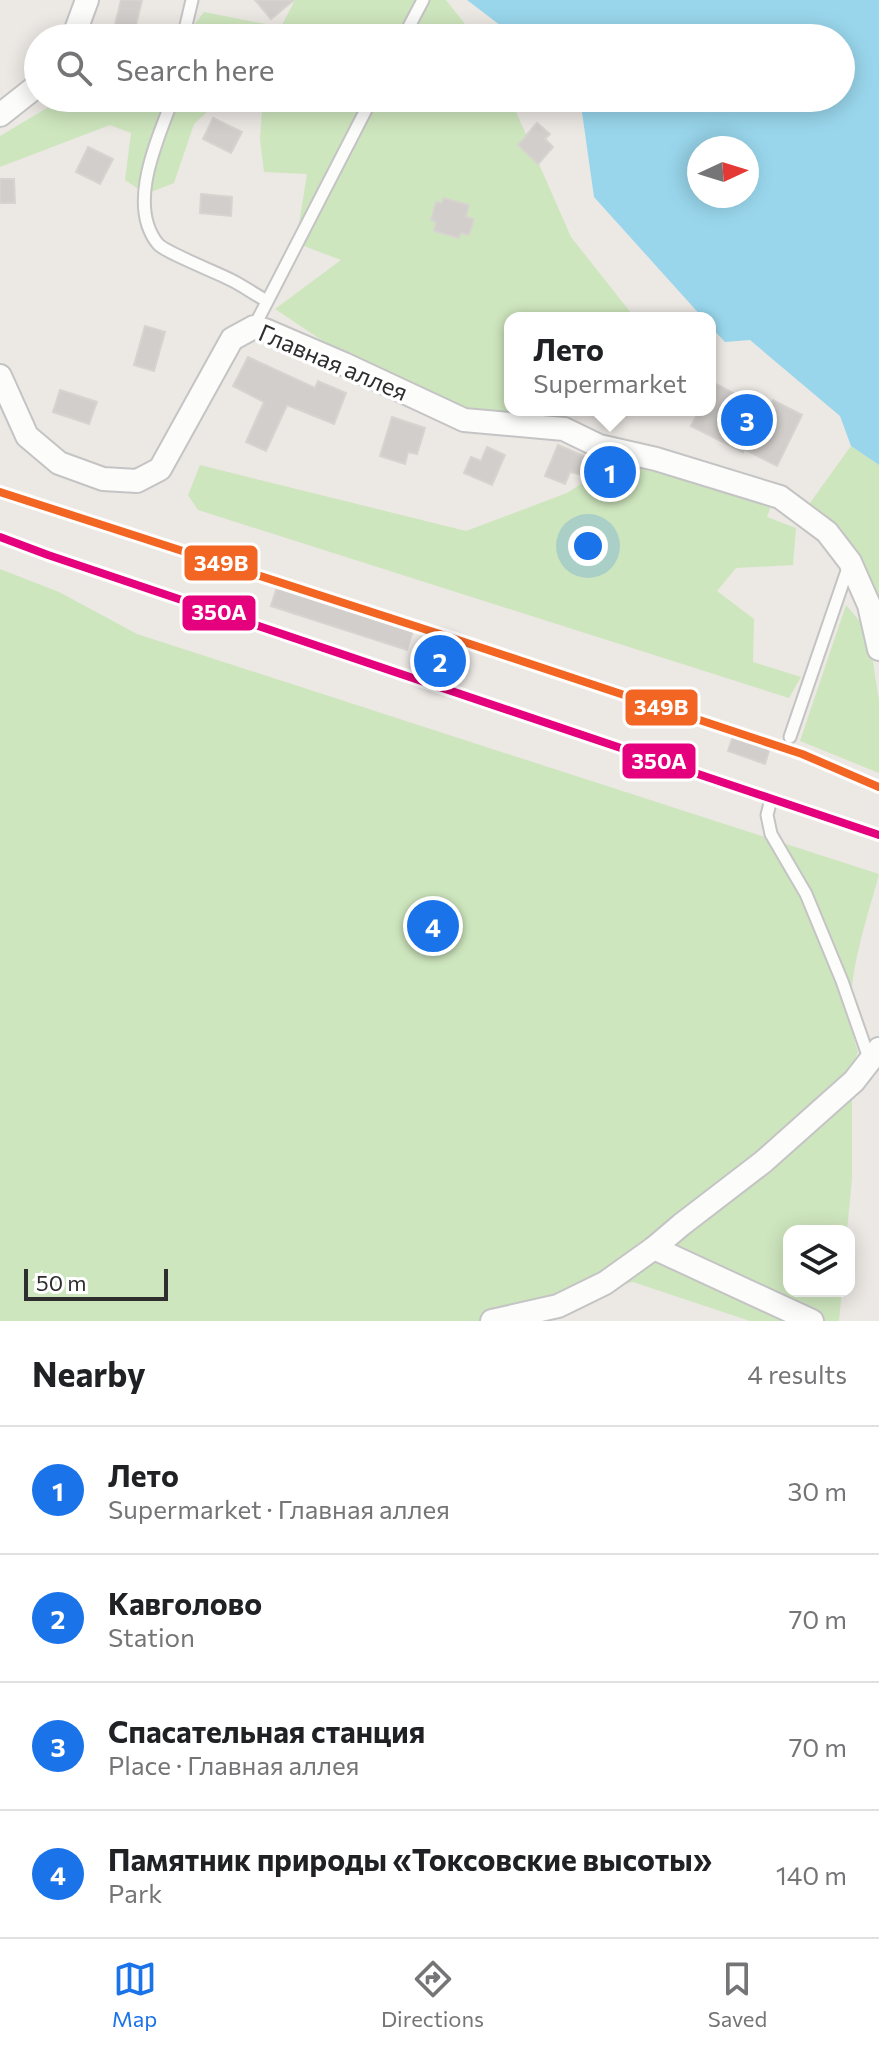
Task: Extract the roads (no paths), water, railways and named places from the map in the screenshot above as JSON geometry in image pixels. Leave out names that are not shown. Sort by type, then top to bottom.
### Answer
[{"type":"street","points":[[78,24],[87,0]]},
{"type":"street","points":[[0,115],[24,96]]},
{"type":"street","name":"Главная аллея","points":[[0,376],[27,436],[59,463],[103,479],[137,481],[160,469],[232,339],[254,327],[344,364],[464,420],[564,429],[599,446],[656,459],[780,497],[827,532],[850,562],[869,605],[879,649]]},
{"type":"street","points":[[492,1321],[555,1313],[605,1283],[763,1162],[854,1081],[875,1055]]},
{"type":"street","points":[[654,1248],[812,1321]]},
{"type":"lane","points":[[186,24],[192,0]]},
{"type":"lane","points":[[410,24],[423,0]]},
{"type":"lane","points":[[168,112],[144,187],[147,222],[159,246],[237,283],[267,301]]},
{"type":"lane","points":[[254,327],[365,112]]},
{"type":"lane","points":[[790,737],[850,562]]},
{"type":"lane","points":[[770,803],[767,815],[771,834],[806,894],[875,1055]]},
{"type":"water","points":[[467,0],[879,0],[879,465],[851,446],[840,416],[750,340],[725,342],[716,332],[716,312],[698,312],[594,197],[582,112],[855,112],[855,24],[499,24]]},
{"type":"place","name":"Спасательная станция","points":[[747,420]]},
{"type":"place","name":"Лето","points":[[610,472]]},
{"type":"place","name":"Кавголово","points":[[440,661]]},
{"type":"place","name":"Памятник природы «Токсовские высоты»","points":[[433,926]]}]
